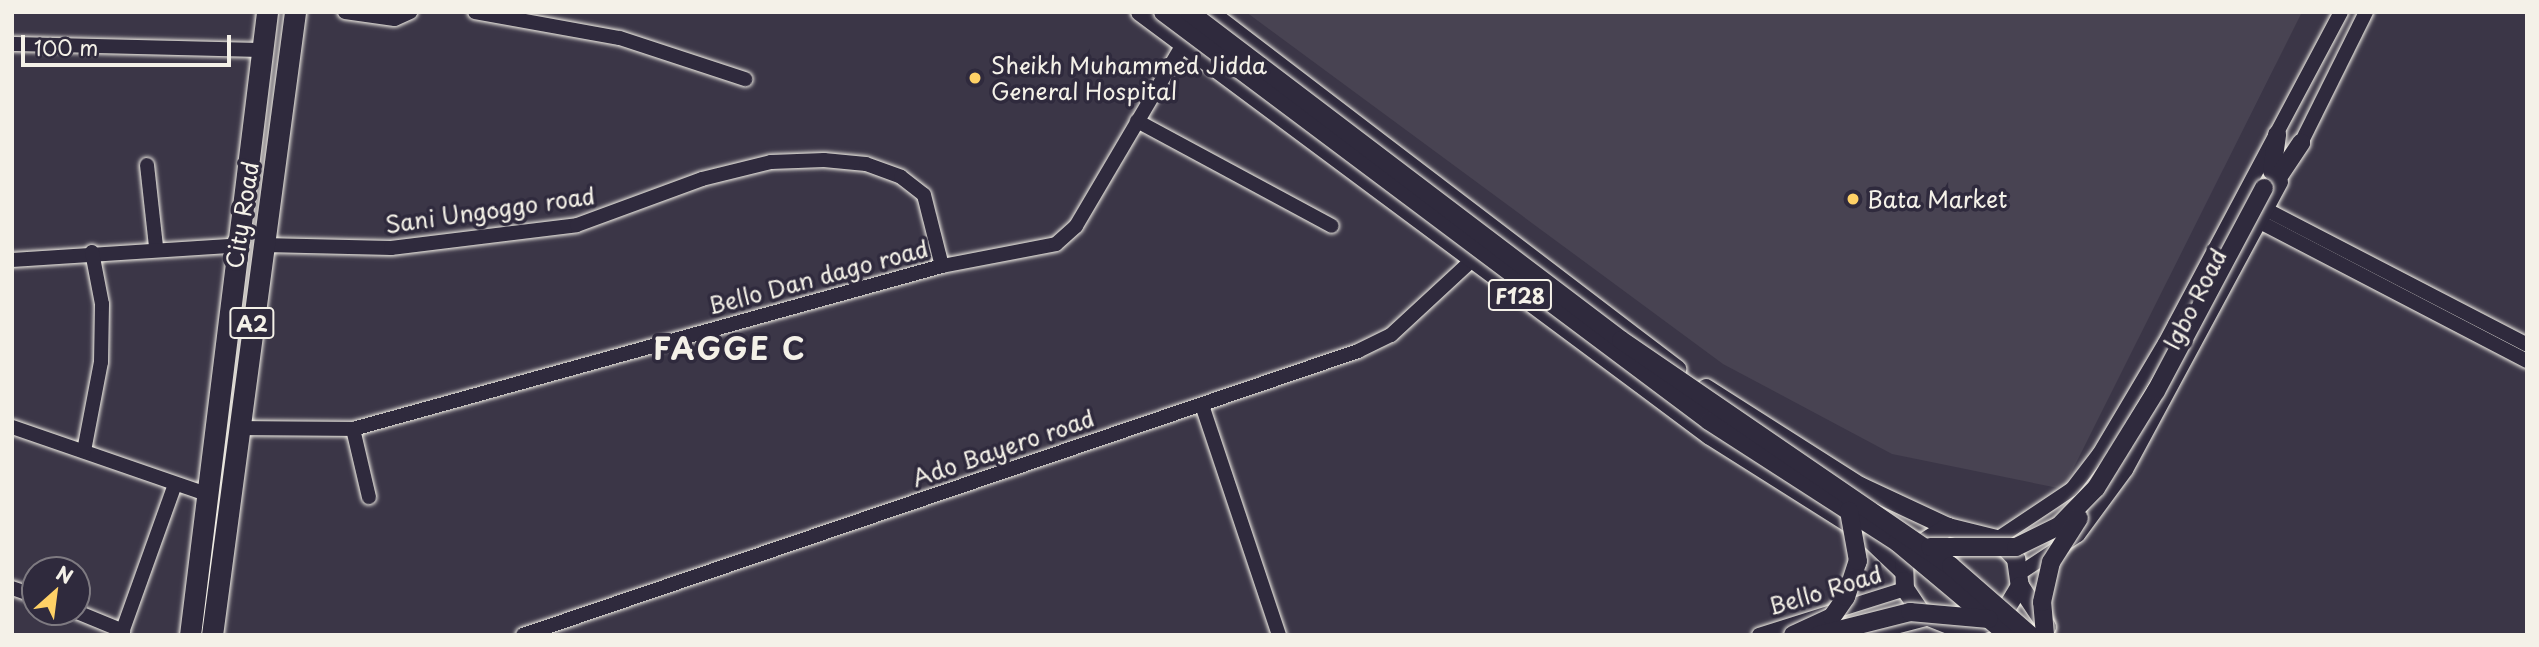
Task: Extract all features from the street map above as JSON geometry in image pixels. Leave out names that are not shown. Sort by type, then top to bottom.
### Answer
[{"type":"highway","name":"City Road","points":[[212,635],[290,47],[284,13]]},
{"type":"highway","name":"City Road","points":[[190,635],[210,495],[263,50],[284,13]]},
{"type":"main road","name":"F128","points":[[1140,12],[1710,436],[1861,531],[1903,571]]},
{"type":"main road","points":[[1163,12],[1623,359],[1849,511],[2008,635]]},
{"type":"main road","points":[[1189,12],[1621,340],[1924,547],[2030,635]]},
{"type":"main road","name":"F128","points":[[1209,12],[1682,373],[1860,486],[1948,527],[1997,539]]},
{"type":"main road","points":[[2045,635],[2042,602],[2051,562],[2137,437],[2266,189],[2277,134]]},
{"type":"main road","points":[[1924,547],[1966,552],[2016,547],[2059,526],[2089,495],[2156,391],[2266,189],[2301,144]]},
{"type":"main road","points":[[1793,635],[1832,617],[1853,580],[1858,561],[1849,511]]},
{"type":"main road","points":[[1948,527],[1921,539],[1903,571],[1905,589],[1930,618],[1976,631],[2010,610],[2020,579]]},
{"type":"main road","points":[[1997,539],[2053,635]]},
{"type":"main road","points":[[1819,635],[1910,612],[1989,619]]},
{"type":"street","points":[[345,12],[396,19],[410,12]]},
{"type":"street","points":[[475,12],[620,38],[745,79]]},
{"type":"street","name":"Igbo Road","points":[[1997,539],[2072,489],[2099,454],[2277,134],[2341,12]]},
{"type":"street","name":"Igbo Road","points":[[2020,579],[2078,535],[2126,470],[2264,216],[2366,12]]},
{"type":"street","name":"Bello Dan dago road","points":[[239,428],[323,434],[353,429],[942,266],[1055,244],[1068,236],[1184,43]]},
{"type":"street","points":[[12,44],[263,50]]},
{"type":"street","points":[[1137,121],[1332,226]]},
{"type":"street","name":"Sani Ungoggo road","points":[[264,245],[391,248],[577,226],[702,179],[771,162],[824,160],[901,177],[924,195],[942,266]]},
{"type":"street","points":[[147,165],[156,247]]},
{"type":"street","points":[[2264,216],[2527,345]]},
{"type":"street","points":[[2264,216],[2527,361]]},
{"type":"street","points":[[12,260],[156,247],[241,244]]},
{"type":"street","points":[[83,451],[101,362],[102,304],[92,253]]},
{"type":"street","name":"Ado Bayero road","points":[[523,635],[1202,405],[1391,334],[1472,260]]},
{"type":"street","points":[[1202,405],[1279,635]]},
{"type":"street","points":[[12,427],[210,495]]},
{"type":"street","points":[[353,429],[369,497]]},
{"type":"street","points":[[91,619],[122,633],[176,484]]},
{"type":"street","name":"Bello Road","points":[[1759,635],[1905,589]]},
{"type":"street","points":[[1865,635],[1930,618]]},
{"type":"shaded area","name":"Bata Market","points":[[1246,12],[2302,12],[2063,489],[1892,454],[1723,364]]},
{"type":"place","name":"Sheikh Muhammed Jidda General Hospital","points":[[975,78]]},
{"type":"place","name":"Bata Market","points":[[1853,199]]},
{"type":"district","name":"FAGGE C","points":[[730,348]]}]
